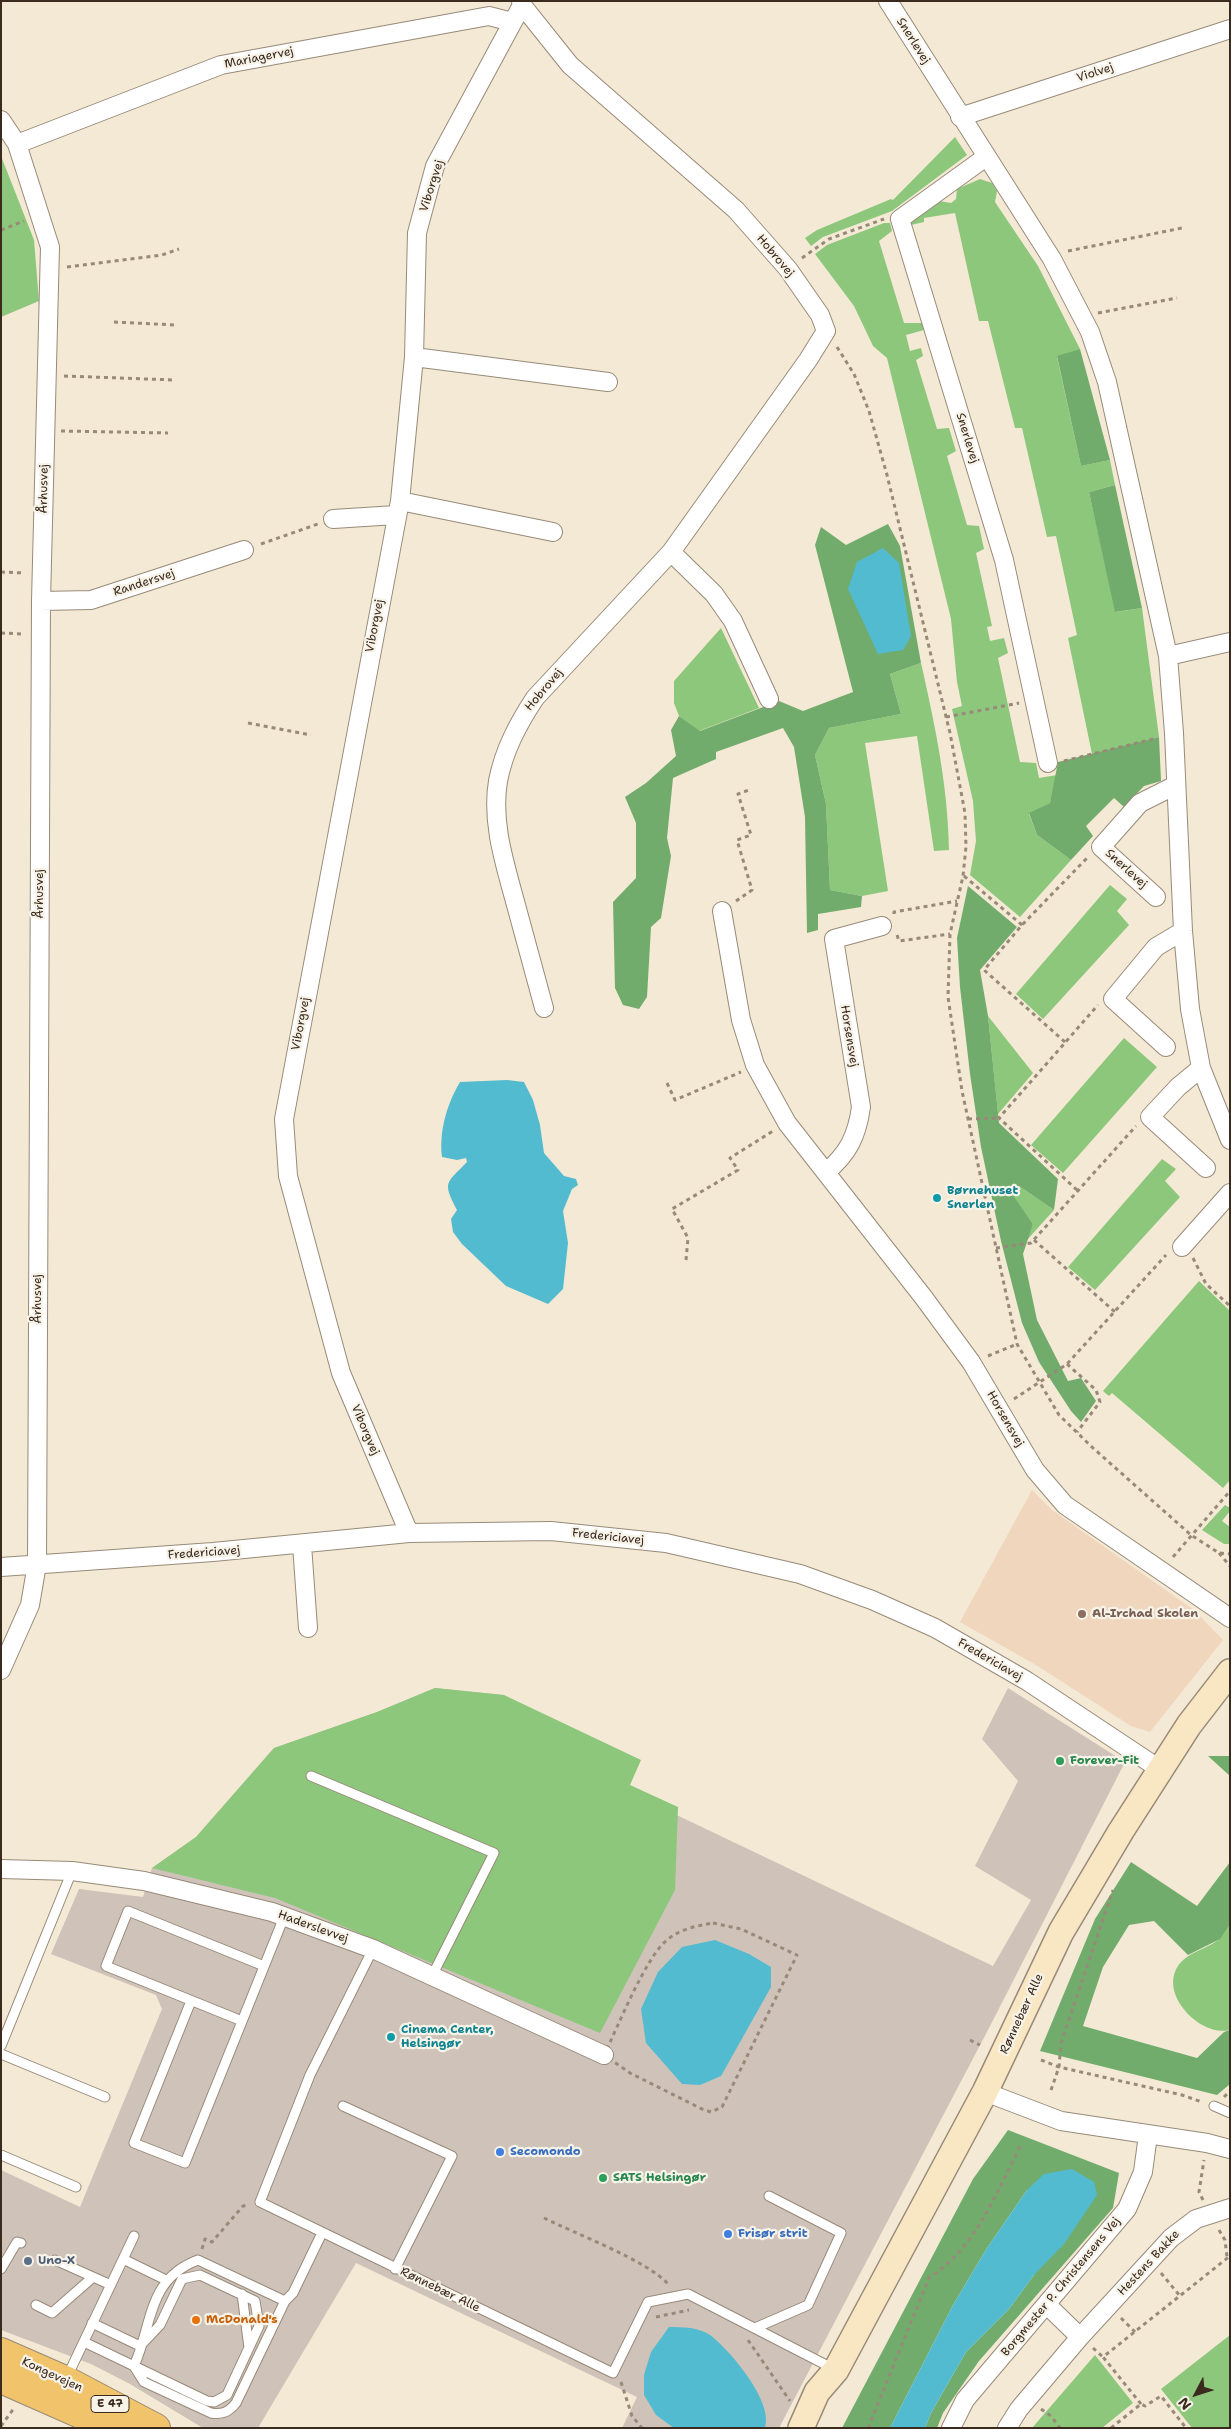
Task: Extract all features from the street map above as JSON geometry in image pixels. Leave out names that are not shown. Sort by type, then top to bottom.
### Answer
[{"type":"main road","name":"Rønnebær Alle","points":[[797,2416],[836,2370],[985,2092],[1061,1932],[1121,1831],[1189,1726],[1230,1672]]},
{"type":"main road","name":"Kongevejen","points":[[1,2352],[60,2390],[112,2428]]},
{"type":"main road","name":"Rønnebær Alle","points":[[818,2428],[825,2413],[836,2370]]},
{"type":"main road","name":"Kongevejen","points":[[1,2379],[60,2390],[156,2428]]},
{"type":"street","name":"Snerlevej","points":[[888,1],[1052,259],[1090,332],[1107,382],[1168,656],[1174,733],[1183,931],[1190,1009],[1200,1068],[1230,1140]]},
{"type":"street","name":"Viborgvej","points":[[409,1533],[341,1372],[288,1176],[284,1119],[398,508],[414,357],[417,233],[436,166],[521,3]]},
{"type":"street","name":"Hobrovej","points":[[521,3],[570,65],[736,210],[788,269],[820,315],[826,331],[808,360],[670,552],[535,698],[518,723],[505,752],[498,782],[496,812],[499,843],[544,1008]]},
{"type":"street","name":"Mariagervej","points":[[17,144],[221,65],[489,16],[512,22]]},
{"type":"street","name":"Violvej","points":[[960,117],[1230,29]]},
{"type":"street","name":"Århusvej","points":[[1,120],[17,144],[50,247],[41,601],[37,1564],[30,1605],[1,1670]]},
{"type":"street","points":[[900,219],[986,157]]},
{"type":"street","name":"Snerlevej","points":[[900,219],[1004,560],[1048,764]]},
{"type":"street","points":[[414,357],[608,382]]},
{"type":"street","points":[[333,519],[398,508],[553,532]]},
{"type":"street","name":"Randersvej","points":[[41,601],[91,600],[244,550]]},
{"type":"street","points":[[670,552],[714,594],[733,621],[769,699]]},
{"type":"street","points":[[1168,656],[1230,642]]},
{"type":"street","name":"Snerlevej","points":[[1156,897],[1102,847],[1140,804],[1176,784]]},
{"type":"street","name":"Horsensvej","points":[[722,911],[741,1020],[755,1065],[787,1123],[924,1298],[971,1362],[1034,1470],[1065,1505],[1230,1618]]},
{"type":"street","name":"Horsensvej","points":[[826,1172],[841,1160],[852,1144],[859,1126],[861,1107],[834,939],[888,924]]},
{"type":"street","points":[[1166,1047],[1113,999],[1156,947],[1183,931]]},
{"type":"street","points":[[1200,1068],[1178,1087],[1150,1117],[1206,1168]]},
{"type":"street","points":[[1182,1247],[1230,1193]]},
{"type":"street","name":"Fredericiavej","points":[[1,1567],[302,1545],[409,1533],[551,1531],[657,1542],[800,1574],[872,1600],[935,1628],[1027,1681],[1161,1770]]},
{"type":"street","points":[[302,1545],[308,1628]]},
{"type":"street","name":"Haderslevvej","points":[[1,1869],[72,1871],[144,1881],[284,1917],[373,1949],[604,2055]]},
{"type":"street","points":[[985,2092],[1061,2121],[1207,2143],[1230,2149]]},
{"type":"street","name":"Borgmester P. Christensens Vej","points":[[951,2428],[965,2400],[1127,2209],[1144,2172],[1148,2135]]},
{"type":"street","name":"Hestens Bakke","points":[[1007,2428],[1019,2409],[1080,2337],[1183,2227],[1210,2212],[1230,2208]]},
{"type":"street","points":[[1047,2305],[1080,2337]]},
{"type":"lane","points":[[311,1776],[494,1853],[432,1976]]},
{"type":"lane","points":[[1,2046],[72,1871]]},
{"type":"lane","points":[[242,2022],[106,1966],[128,1911],[264,1966]]},
{"type":"lane","points":[[191,2001],[134,2143],[185,2164],[284,1917]]},
{"type":"lane","points":[[260,2202],[310,2075],[373,1949]]},
{"type":"lane","points":[[1,2054],[105,2097]]},
{"type":"lane","points":[[343,2106],[452,2156],[396,2269]]},
{"type":"lane","points":[[1214,2106],[1230,2113]]},
{"type":"lane","points":[[1,2155],[76,2187]]},
{"type":"lane","points":[[755,2328],[808,2305],[841,2233],[769,2196]]},
{"type":"lane","name":"Rønnebær Alle","points":[[260,2202],[614,2373],[648,2302],[688,2294],[836,2370]]},
{"type":"lane","points":[[285,2301],[198,2260],[182,2267],[166,2280],[148,2320],[134,2366],[144,2382],[211,2413],[225,2412],[236,2403],[285,2301],[293,2293],[322,2233]]},
{"type":"lane","points":[[60,2390],[134,2236]]},
{"type":"lane","points":[[1,2269],[17,2242],[21,2243]]},
{"type":"lane","points":[[123,2259],[166,2280]]},
{"type":"lane","points":[[55,2260],[111,2285]]},
{"type":"lane","points":[[84,2342],[207,2401],[214,2402],[227,2394],[259,2326],[255,2300],[200,2275],[182,2279],[160,2325],[140,2346]]},
{"type":"lane","points":[[36,2305],[52,2313],[93,2277]]},
{"type":"lane","points":[[242,2294],[249,2348]]},
{"type":"lane","points":[[92,2323],[140,2346]]},
{"type":"path","points":[[1,230],[39,214]]},
{"type":"path","points":[[813,250],[829,239],[890,216],[900,219]]},
{"type":"path","points":[[1052,259],[1064,252],[1182,228]]},
{"type":"path","points":[[50,270],[162,255],[179,249]]},
{"type":"path","points":[[1083,319],[1102,312],[1177,298]]},
{"type":"path","points":[[114,322],[176,325]]},
{"type":"path","points":[[826,331],[854,374],[869,411],[887,475],[946,717],[965,813],[966,847],[964,876],[950,934],[948,997],[962,1091],[1017,1344],[1059,1415],[1191,1535],[1219,1552],[1230,1566]]},
{"type":"path","points":[[47,375],[175,380]]},
{"type":"path","points":[[45,431],[168,433]]},
{"type":"path","points":[[244,550],[333,519]]},
{"type":"path","points":[[1,572],[42,573]]},
{"type":"path","points":[[946,717],[1034,700]]},
{"type":"path","points":[[248,722],[311,735]]},
{"type":"path","points":[[1048,764],[1174,733]]},
{"type":"path","points":[[722,911],[752,890],[737,840],[751,835],[738,794],[748,790]]},
{"type":"path","points":[[1065,1042],[984,970],[1022,925],[1083,860],[1102,847]]},
{"type":"path","points":[[964,876],[1022,925]]},
{"type":"path","points":[[950,934],[899,941],[888,924],[894,912],[958,901]]},
{"type":"path","points":[[999,1118],[1101,1002],[1113,999]]},
{"type":"path","points":[[667,1082],[675,1100],[755,1065]]},
{"type":"path","points":[[996,1248],[1031,1243],[1138,1124],[1150,1117]]},
{"type":"path","points":[[968,1119],[999,1118],[1077,1190]]},
{"type":"path","points":[[686,1260],[688,1238],[672,1209],[738,1170],[730,1158],[787,1123]]},
{"type":"path","points":[[1034,1240],[1115,1312]]},
{"type":"path","points":[[999,1410],[1067,1364],[1171,1250],[1182,1247],[1194,1259],[1206,1284],[1230,1306]]},
{"type":"path","points":[[971,1362],[1017,1344]]},
{"type":"path","points":[[1067,1364],[1096,1390],[1100,1402],[1076,1432]]},
{"type":"path","points":[[1162,1572],[1191,1535],[1230,1491]]},
{"type":"path","points":[[1219,1552],[1230,1554]]},
{"type":"path","points":[[1052,2090],[1059,2067],[1061,2043],[1114,1886]]},
{"type":"path","points":[[604,2055],[630,2073],[702,2109],[711,2112],[722,2108],[797,1955],[741,1929],[713,1923],[690,1927],[667,1940],[652,1959],[616,2031]]},
{"type":"path","points":[[970,2040],[980,2045]]},
{"type":"path","points":[[1041,2060],[1059,2067],[1182,2095],[1214,2106],[1230,2091]]},
{"type":"path","points":[[1186,2428],[1161,2396],[1145,2406],[1141,2404],[1103,2357],[1229,2256],[1225,2240],[1199,2192],[1207,2143]]},
{"type":"path","points":[[868,2428],[929,2278],[948,2265],[966,2246],[980,2225],[1020,2145]]},
{"type":"path","points":[[198,2260],[206,2239],[212,2242],[243,2206],[260,2202]]},
{"type":"path","points":[[544,2218],[628,2259],[662,2278],[678,2296]]},
{"type":"path","points":[[1150,2261],[1180,2296]]},
{"type":"path","points":[[649,2319],[696,2309]]},
{"type":"path","points":[[747,2339],[797,2416]]},
{"type":"path","points":[[621,2377],[621,2384],[632,2416],[642,2428]]},
{"type":"path","points":[[1111,2428],[1141,2404]]},
{"type":"path","points":[[1045,2412],[1060,2428]]},
{"type":"shaded area","name":"Al-Irchad Skolen","points":[[1032,1490],[1052,1510],[1194,1610],[1223,1640],[1150,1732],[1131,1726],[1036,1665],[960,1622]]},
{"type":"shaded area","points":[[435,1688],[504,1695],[553,1756],[993,1966],[1031,1900],[975,1866],[1018,1781],[982,1739],[1008,1688],[1125,1762],[989,2028],[779,2428],[622,2428],[637,2397],[356,2263],[258,2428],[203,2428],[130,2384],[91,2364],[1,2330],[1,2170],[80,2207],[162,2009],[156,1995],[51,1954],[79,1889],[143,1897],[152,1868],[196,1837],[274,1748],[377,1712]]},
{"type":"green space","points":[[955,137],[967,155],[892,211],[823,237],[811,246],[805,238],[817,230],[891,199],[893,200]]},
{"type":"green space","points":[[1,156],[34,240],[39,301],[1,317]]},
{"type":"green space","points":[[980,179],[992,183],[997,191],[995,202],[1038,266],[1080,349],[1057,357],[1081,466],[1110,460],[1115,485],[1089,492],[1116,612],[1142,608],[1159,737],[1092,754],[1068,638],[1077,635],[1056,536],[1047,537],[1022,428],[1015,428],[988,321],[979,321],[955,213],[924,218],[924,222],[911,225],[910,222],[939,201],[951,203],[956,199],[957,189]]},
{"type":"green space","points":[[884,223],[890,223],[892,231],[879,241],[904,323],[922,323],[924,330],[906,335],[910,351],[921,348],[923,356],[916,360],[937,429],[949,428],[956,451],[947,456],[967,525],[979,526],[984,549],[976,553],[992,626],[987,627],[990,641],[1004,638],[1008,653],[998,658],[1020,762],[1036,763],[1039,778],[1057,775],[1050,803],[1029,814],[1037,835],[1071,860],[1020,917],[970,875],[976,841],[973,801],[952,709],[962,706],[957,682],[951,619],[887,358],[873,346],[854,306],[815,254],[827,245]]},
{"type":"green space","points":[[1080,349],[1110,460],[1081,466],[1057,356]]},
{"type":"green space","points":[[1115,485],[1142,608],[1115,612],[1089,492]]},
{"type":"green space","points":[[888,524],[900,546],[921,663],[890,674],[901,714],[829,728],[815,755],[826,804],[830,890],[862,896],[861,907],[818,914],[818,930],[807,933],[805,817],[794,747],[783,728],[716,752],[716,759],[673,778],[667,838],[671,856],[661,918],[651,927],[647,997],[639,1009],[623,1005],[615,988],[613,902],[636,878],[636,823],[625,797],[646,783],[676,756],[671,730],[679,716],[700,731],[779,701],[803,711],[853,692],[815,545],[821,527],[846,545]]},
{"type":"green space","points":[[721,628],[759,708],[699,731],[679,716],[674,703],[674,681]]},
{"type":"green space","points":[[921,663],[936,733],[943,779],[949,850],[934,851],[917,736],[865,743],[888,891],[862,896],[830,890],[826,804],[815,755],[829,728],[901,714],[890,674]]},
{"type":"green space","points":[[1159,737],[1161,781],[1144,786],[1124,807],[1114,798],[1086,826],[1093,836],[1071,860],[1037,835],[1029,813],[1050,803],[1058,762]]},
{"type":"green space","points":[[1110,885],[1127,899],[1117,911],[1129,925],[1043,1019],[1016,994]]},
{"type":"green space","points":[[968,886],[1017,927],[980,970],[988,1016],[999,1123],[1058,1179],[1054,1210],[1019,1186],[1014,1197],[1033,1224],[1023,1254],[1037,1320],[1068,1381],[1081,1378],[1096,1401],[1081,1422],[1071,1411],[1039,1362],[1022,1323],[1001,1241],[981,1147],[960,987],[957,938]]},
{"type":"green space","points":[[988,1016],[1033,1073],[998,1114]]},
{"type":"green space","points":[[1124,1038],[1157,1067],[1063,1173],[1031,1145]]},
{"type":"green space","points":[[1162,1159],[1176,1169],[1165,1181],[1180,1197],[1095,1290],[1068,1267]]},
{"type":"green space","points":[[1019,1186],[1054,1210],[1027,1240],[1033,1224],[1013,1197]]},
{"type":"green space","points":[[1199,1281],[1230,1311],[1230,1480],[1223,1488],[1112,1393],[1109,1396],[1103,1391]]},
{"type":"green space","points":[[1225,1505],[1230,1508],[1230,1511],[1222,1521],[1230,1527],[1230,1544],[1224,1544],[1202,1530]]},
{"type":"green space","points":[[435,1688],[504,1695],[641,1760],[630,1785],[678,1807],[675,1890],[600,2033],[275,1898],[152,1868],[196,1837],[274,1748],[377,1712]]},
{"type":"green space","points":[[1208,1756],[1230,1756],[1230,1776]]},
{"type":"green space","points":[[1131,1862],[1197,1906],[1230,1862],[1230,1925],[1220,1939],[1188,1955],[1154,1921],[1129,1925],[1103,1967],[1083,2026],[1197,2058],[1224,2032],[1230,2030],[1230,2084],[1217,2095],[1040,2051],[1095,1919]]},
{"type":"green space","points":[[1230,1925],[1230,2030],[1219,2031],[1208,2028],[1188,2014],[1180,2005],[1173,1983],[1175,1972],[1179,1965],[1189,1955],[1215,1942]]},
{"type":"green space","points":[[1008,2130],[1119,2173],[1113,2208],[979,2361],[943,2413],[937,2428],[925,2428],[931,2413],[966,2352],[1009,2309],[1034,2275],[1027,2190],[987,2248],[953,2305],[890,2428],[842,2428],[973,2179]]},
{"type":"green space","points":[[1230,2335],[1230,2428],[1192,2428],[1161,2389]]},
{"type":"green space","points":[[1095,2355],[1133,2403],[1102,2428],[1032,2428]]},
{"type":"water","points":[[883,548],[899,563],[911,636],[903,650],[878,654],[848,589],[857,562]]},
{"type":"water","points":[[507,1080],[524,1082],[533,1100],[540,1125],[544,1153],[564,1176],[576,1179],[578,1185],[572,1189],[563,1211],[568,1243],[563,1289],[548,1304],[506,1286],[462,1244],[453,1232],[451,1219],[457,1210],[449,1193],[448,1183],[467,1162],[466,1158],[457,1160],[442,1157],[443,1128],[451,1099],[460,1082]]},
{"type":"water","points":[[715,1940],[749,1954],[771,1967],[771,1987],[721,2076],[700,2085],[682,2084],[646,2043],[641,2009],[658,1972],[682,1947]]},
{"type":"water","points":[[1072,2169],[1094,2182],[1097,2195],[1064,2244],[1034,2275],[1009,2309],[966,2352],[931,2413],[925,2428],[890,2428],[953,2305],[987,2248],[1027,2190],[1044,2174]]},
{"type":"water","points":[[669,2327],[690,2328],[705,2332],[728,2352],[739,2364],[757,2391],[766,2417],[765,2428],[674,2428],[656,2415],[644,2395],[644,2375],[651,2352]]},
{"type":"place","name":"Børnehuset Snerlen","points":[[937,1198]]},
{"type":"place","name":"Al-Irchad Skolen","points":[[1082,1614]]},
{"type":"place","name":"Forever-Fit","points":[[1060,1761]]},
{"type":"place","name":"Cinema Center, Helsingør","points":[[391,2037]]},
{"type":"place","name":"Secomondo","points":[[500,2152]]},
{"type":"place","name":"SATS Helsingør","points":[[603,2178]]},
{"type":"place","name":"Frisør strit","points":[[728,2234]]},
{"type":"place","name":"Uno-X","points":[[28,2261]]},
{"type":"place","name":"McDonald's","points":[[196,2320]]}]
